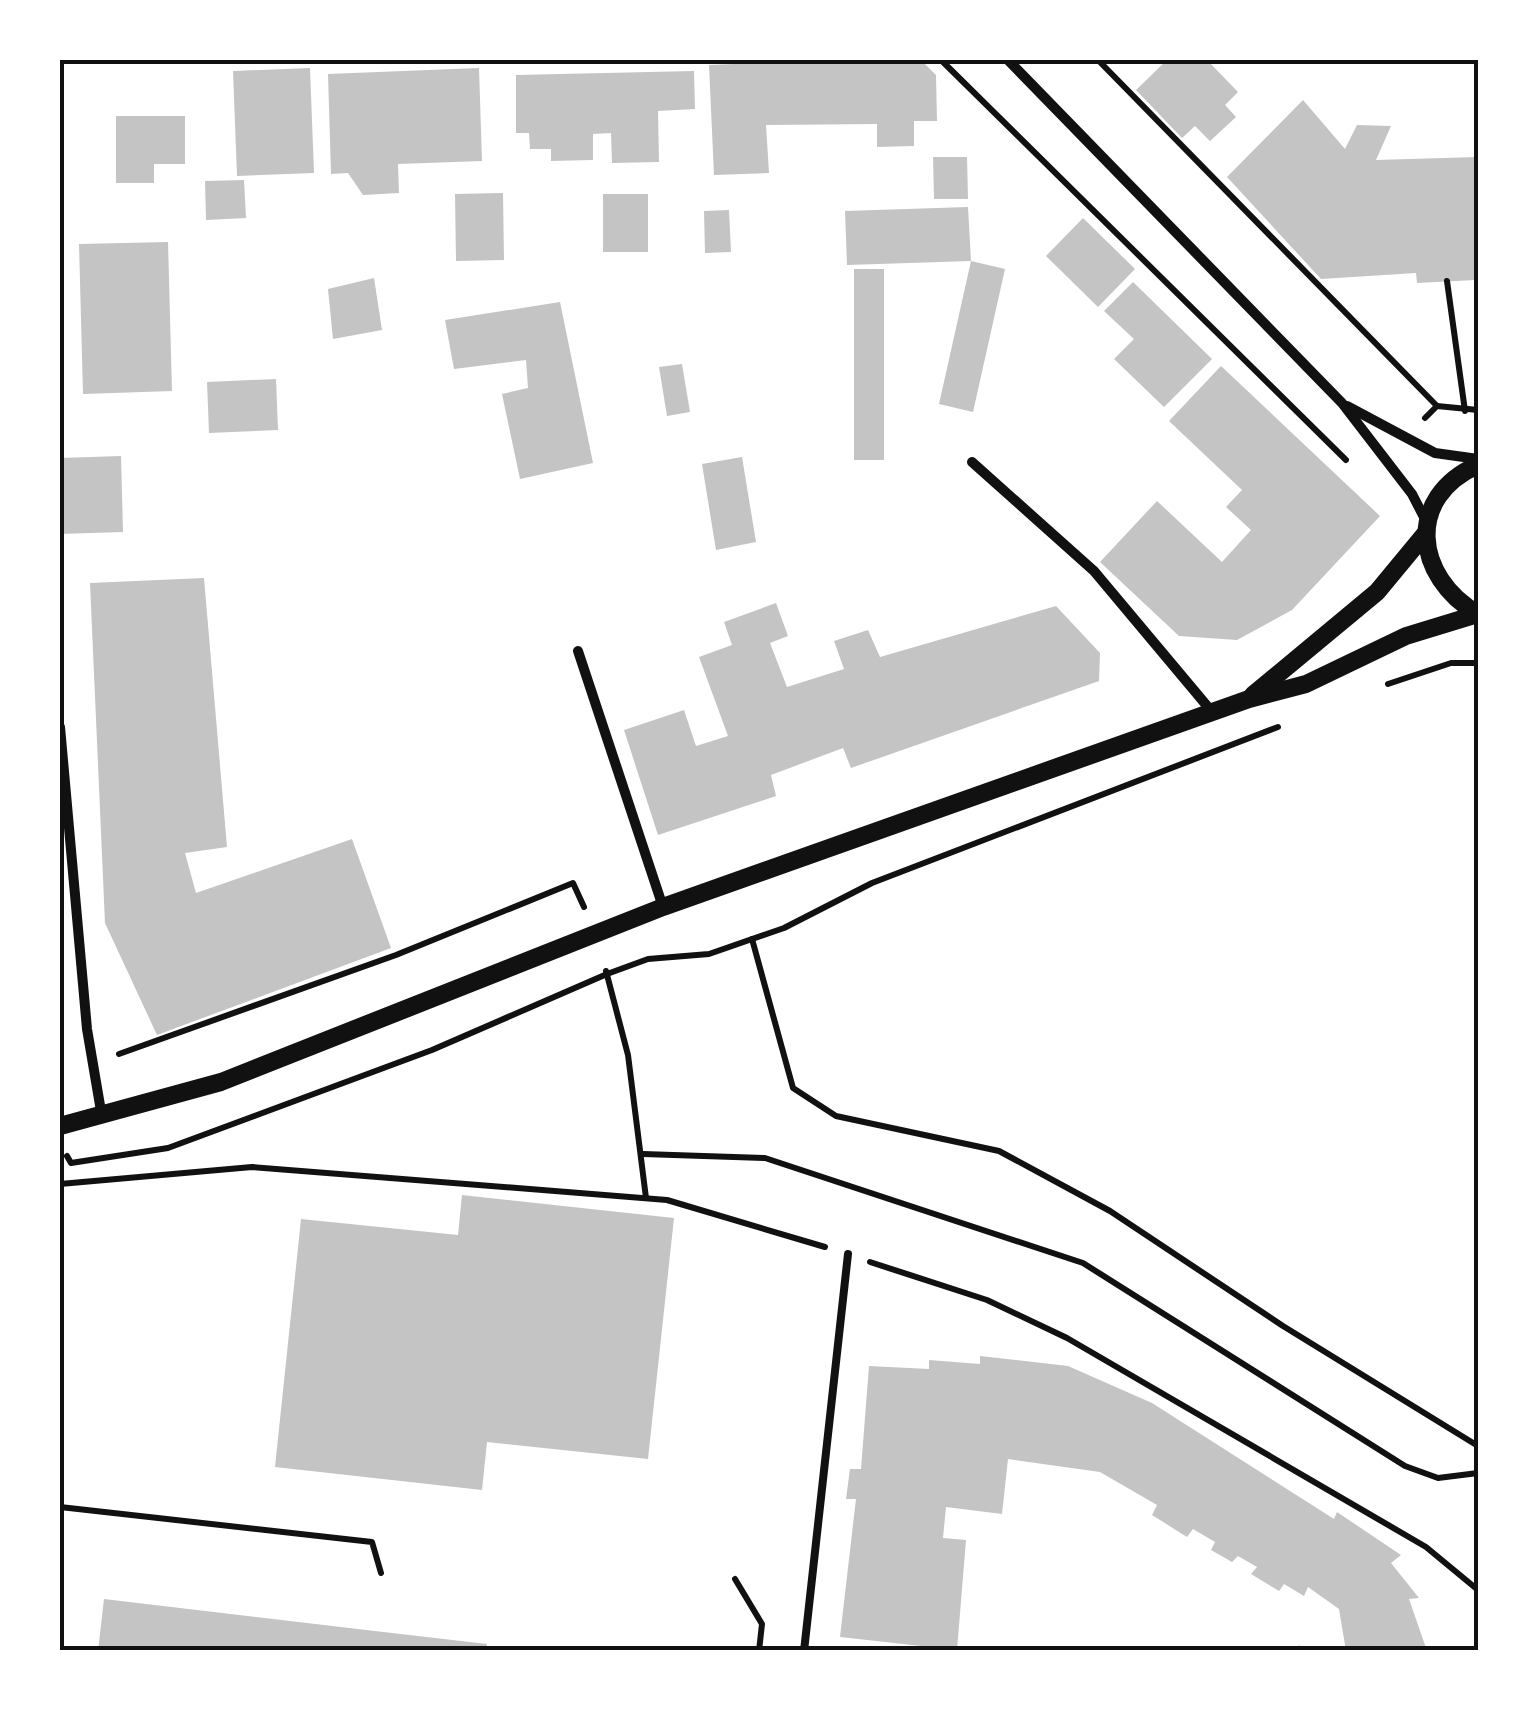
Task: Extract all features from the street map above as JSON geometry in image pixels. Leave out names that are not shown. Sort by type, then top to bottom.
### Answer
[{"type":"street","points":[[1008,60],[1342,403],[1412,494],[1426,528],[1438,578],[1464,606],[1478,614]]},
{"type":"street","points":[[1342,403],[1436,453],[1478,462]]},
{"type":"street","points":[[972,462],[1094,571],[1213,714]]},
{"type":"street","points":[[1249,699],[1377,592],[1426,528],[1448,482],[1478,462]]},
{"type":"street","points":[[60,1126],[102,1118],[221,1082],[663,907],[1249,699],[1306,684],[1406,636],[1478,614]]},
{"type":"street","points":[[578,651],[663,907]]},
{"type":"street","points":[[60,727],[88,1029],[102,1118]]},
{"type":"lane","points":[[804,1651],[848,1254]]},
{"type":"path","points":[[941,60],[1350,464]]},
{"type":"path","points":[[1098,60],[1437,406]]},
{"type":"path","points":[[1448,281],[1465,411]]},
{"type":"path","points":[[1372,690],[1451,663],[1478,664]]},
{"type":"path","points":[[60,1144],[71,1164],[168,1148],[432,1050],[648,959],[709,954],[784,928],[872,884],[1284,725]]},
{"type":"path","points":[[752,939],[793,1088],[836,1116],[999,1152],[1110,1211],[1283,1326],[1478,1446]]},
{"type":"path","points":[[646,1198],[644,1154],[765,1158],[911,1204],[1083,1263],[1404,1466],[1438,1478],[1478,1473]]},
{"type":"path","points":[[60,1184],[252,1167],[666,1200],[987,1300],[1067,1338],[1426,1547],[1478,1590]]},
{"type":"path","points":[[60,1507],[372,1542],[382,1573]]},
{"type":"path","points":[[735,1579],[762,1624],[759,1651]]},
{"type":"building","points":[[921,60],[936,75],[937,121],[914,121],[914,146],[877,147],[877,124],[766,125],[769,173],[714,175],[709,65]]},
{"type":"building","points":[[1167,60],[1207,60],[1238,92],[1225,105],[1236,117],[1210,141],[1195,126],[1182,138],[1136,90]]},
{"type":"building","points":[[310,68],[314,173],[237,176],[233,71]]},
{"type":"building","points":[[479,68],[482,161],[398,164],[399,193],[363,195],[348,173],[331,174],[328,74]]},
{"type":"building","points":[[694,71],[695,109],[658,111],[659,162],[612,163],[611,133],[593,134],[593,160],[551,161],[551,149],[530,149],[529,133],[516,133],[516,75]]},
{"type":"building","points":[[1303,100],[1345,149],[1357,125],[1391,126],[1376,160],[1478,157],[1475,280],[1417,283],[1416,273],[1321,279],[1227,177]]},
{"type":"building","points":[[116,116],[185,116],[185,164],[154,164],[154,183],[116,183]]},
{"type":"building","points":[[933,157],[967,157],[968,199],[934,199]]},
{"type":"building","points":[[244,180],[246,218],[206,220],[205,181]]},
{"type":"building","points":[[503,193],[504,260],[456,261],[455,194]]},
{"type":"building","points":[[603,194],[648,194],[648,252],[603,252]]},
{"type":"building","points":[[968,207],[971,261],[847,265],[845,211]]},
{"type":"building","points":[[729,210],[731,252],[705,253],[704,211]]},
{"type":"building","points":[[1083,218],[1135,269],[1098,307],[1046,256]]},
{"type":"building","points":[[168,242],[172,391],[83,394],[79,244]]},
{"type":"building","points":[[971,261],[1005,269],[973,412],[939,404]]},
{"type":"building","points":[[854,269],[884,269],[884,460],[854,460]]},
{"type":"building","points":[[374,278],[382,330],[333,339],[328,289]]},
{"type":"building","points":[[1133,282],[1212,359],[1164,407],[1114,359],[1134,339],[1104,311]]},
{"type":"building","points":[[560,302],[593,463],[520,479],[502,394],[528,388],[526,360],[454,369],[445,320]]},
{"type":"building","points":[[682,364],[690,412],[667,416],[659,367]]},
{"type":"building","points":[[1221,366],[1380,516],[1292,610],[1237,640],[1179,636],[1100,562],[1157,501],[1222,562],[1251,530],[1226,507],[1242,490],[1169,421]]},
{"type":"building","points":[[276,379],[278,430],[209,433],[207,382]]},
{"type":"building","points":[[121,456],[123,532],[60,534],[60,458]]},
{"type":"building","points":[[742,457],[756,542],[716,550],[702,464]]},
{"type":"building","points":[[204,578],[227,847],[185,853],[196,893],[352,839],[391,948],[157,1035],[105,923],[90,583]]},
{"type":"building","points":[[776,603],[788,636],[770,643],[787,687],[844,669],[834,641],[868,630],[880,657],[1056,606],[1100,653],[1099,681],[851,768],[843,748],[771,775],[776,796],[658,835],[624,730],[684,710],[696,746],[728,736],[699,657],[732,645],[724,622]]},
{"type":"building","points":[[462,1195],[674,1218],[648,1459],[487,1442],[482,1490],[275,1467],[301,1219],[458,1235]]},
{"type":"building","points":[[980,1356],[1068,1366],[1152,1403],[1334,1519],[1337,1512],[1401,1555],[1391,1563],[1419,1598],[1409,1599],[1427,1651],[1346,1651],[1339,1609],[1308,1587],[1304,1596],[1284,1584],[1279,1591],[1251,1574],[1257,1567],[1238,1556],[1232,1562],[1211,1550],[1215,1542],[1193,1529],[1187,1537],[1152,1515],[1157,1505],[1100,1472],[1008,1459],[1002,1514],[946,1507],[943,1538],[966,1540],[957,1650],[840,1637],[856,1499],[846,1499],[850,1469],[861,1469],[869,1366],[929,1369],[929,1360],[980,1364]]},
{"type":"building","points":[[104,1599],[487,1644],[486,1651],[98,1651]]}]
